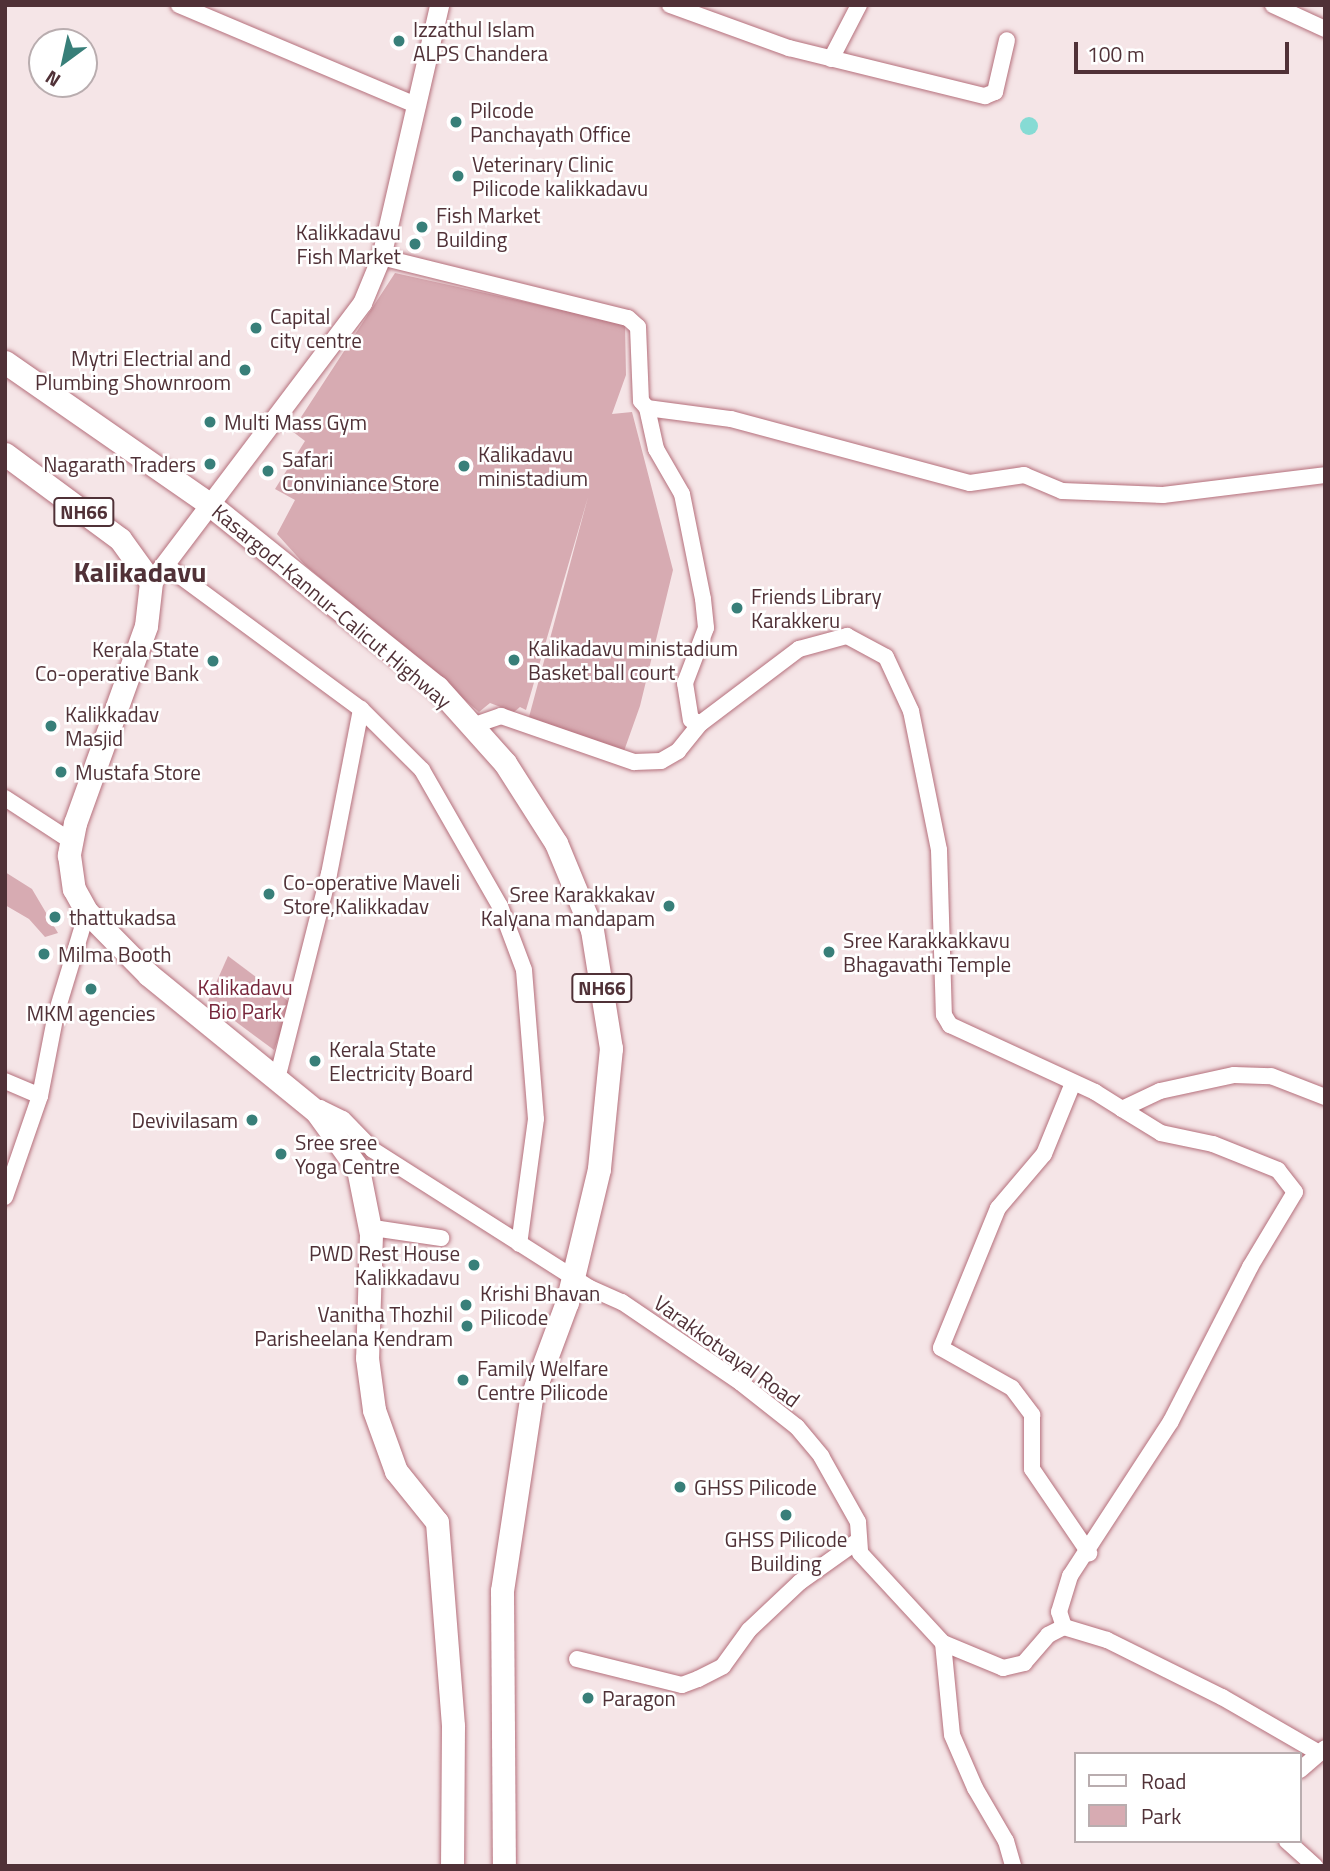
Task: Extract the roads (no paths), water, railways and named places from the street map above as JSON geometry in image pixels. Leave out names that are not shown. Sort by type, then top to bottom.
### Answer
[{"type":"highway","name":"Kasargod-Kannur-Calicut Highway","points":[[5,362],[209,504],[437,687],[505,763],[555,843],[592,930],[611,1048],[598,1169],[573,1277],[531,1399],[502,1591],[504,1866]]},
{"type":"highway","name":"NH66","points":[[5,454],[120,539],[158,573]]},
{"type":"highway","points":[[158,573],[146,626],[71,841],[75,889],[87,912],[149,975],[316,1111],[358,1169],[371,1234],[367,1358],[374,1410],[396,1471],[437,1522],[453,1726],[452,1866]]},
{"type":"main road","points":[[158,573],[362,303],[381,257],[418,106],[439,5]]},
{"type":"street","points":[[179,5],[418,106]]},
{"type":"street","points":[[670,5],[745,35],[985,96],[995,92],[1007,40]]},
{"type":"street","points":[[831,59],[859,5]]},
{"type":"street","points":[[1273,5],[1325,29]]},
{"type":"street","points":[[381,257],[628,318],[638,327],[641,401],[647,408],[656,449],[682,494],[703,599],[706,628],[685,682],[691,720],[701,723]]},
{"type":"street","points":[[647,408],[731,419],[970,483],[1024,475],[1062,491],[1163,495],[1325,475]]},
{"type":"street","points":[[158,573],[361,709],[422,770],[500,906],[524,970],[536,1119],[519,1244]]},
{"type":"street","points":[[472,726],[501,716],[634,762],[661,761],[678,751],[701,723],[799,649],[847,636],[886,657],[911,711],[939,850],[944,1015],[963,1034],[1073,1083],[1161,1133],[1213,1144],[1278,1170],[1295,1192],[1250,1267],[1171,1420],[1089,1553],[1070,1577],[1059,1612],[1064,1627]]},
{"type":"street","points":[[278,1079],[326,887],[361,709]]},
{"type":"street","points":[[5,798],[71,841]]},
{"type":"street","points":[[5,1197],[40,1096],[56,1014],[87,912]]},
{"type":"street","points":[[1122,1110],[1160,1091],[1234,1075],[1270,1076],[1325,1097]]},
{"type":"street","points":[[5,1081],[40,1096]]},
{"type":"street","points":[[1073,1083],[1044,1154],[999,1208],[941,1348],[1012,1388],[1032,1415],[1032,1469],[1089,1553]]},
{"type":"street","name":"Varakkotvayal Road","points":[[316,1111],[320,1108],[343,1119],[373,1150],[573,1277],[622,1302],[741,1383],[797,1427],[821,1455],[852,1511],[860,1553],[943,1643]]},
{"type":"street","points":[[371,1234],[380,1229],[441,1238]]},
{"type":"street","points":[[578,1659],[682,1685],[698,1679],[723,1666],[749,1630],[800,1582],[859,1540]]},
{"type":"street","points":[[1013,1866],[1006,1842],[975,1788],[952,1735],[943,1643],[1003,1668],[1024,1663],[1048,1635],[1064,1627],[1107,1640],[1211,1691],[1322,1751],[1302,1768]]},
{"type":"street","points":[[1289,1843],[1315,1866]]},
{"type":"water","points":[[1029,117],[1035,120],[1038,126],[1035,132],[1029,135],[1023,132],[1020,126],[1023,120]]},
{"type":"place","name":"Izzathul Islam ALPS Chandera","points":[[399,41]]},
{"type":"place","name":"Pilcode Panchayath Office","points":[[456,122]]},
{"type":"place","name":"Veterinary Clinic Pilicode kalikkadavu","points":[[458,176]]},
{"type":"place","name":"Fish Market Building","points":[[422,227]]},
{"type":"place","name":"Kalikkadavu Fish Market","points":[[415,244]]},
{"type":"place","name":"Capital city centre","points":[[256,328]]},
{"type":"place","name":"Mytri Electrial and Plumbing Shownroom","points":[[245,370]]},
{"type":"place","name":"Multi Mass Gym","points":[[210,422]]},
{"type":"place","name":"Nagarath Traders","points":[[210,464]]},
{"type":"place","name":"Kalikadavu ministadium","points":[[464,466]]},
{"type":"place","name":"Safari Conviniance Store","points":[[268,471]]},
{"type":"place","name":"Friends Library Karakkeru","points":[[737,608]]},
{"type":"place","name":"Kalikadavu ministadium Basket ball court","points":[[514,660]]},
{"type":"place","name":"Kerala State Co-operative Bank","points":[[213,661]]},
{"type":"place","name":"Kalikkadav Masjid","points":[[51,726]]},
{"type":"place","name":"Mustafa Store","points":[[61,772]]},
{"type":"place","name":"Co-operative Maveli Store,Kalikkadav","points":[[269,894]]},
{"type":"place","name":"Sree Karakkakav Kalyana mandapam","points":[[669,906]]},
{"type":"place","name":"thattukadsa","points":[[55,917]]},
{"type":"place","name":"Sree Karakkakkavu Bhagavathi Temple","points":[[829,952]]},
{"type":"place","name":"Milma Booth","points":[[44,954]]},
{"type":"place","name":"MKM agencies","points":[[91,989]]},
{"type":"place","name":"Kerala State Electricity Board","points":[[315,1061]]},
{"type":"place","name":"Devivilasam","points":[[252,1120]]},
{"type":"place","name":"Sree sree Yoga Centre","points":[[281,1154]]},
{"type":"place","name":"PWD Rest House Kalikkadavu","points":[[474,1265]]},
{"type":"place","name":"Krishi Bhavan Pilicode","points":[[466,1305]]},
{"type":"place","name":"Vanitha Thozhil Parisheelana Kendram","points":[[467,1326]]},
{"type":"place","name":"Family Welfare Centre Pilicode","points":[[463,1380]]},
{"type":"place","name":"GHSS Pilicode","points":[[680,1487]]},
{"type":"place","name":"GHSS Pilicode Building","points":[[786,1515]]},
{"type":"place","name":"Paragon","points":[[588,1698]]},
{"type":"district","name":"Kalikadavu","points":[[140,572]]},
{"type":"park label","name":"Kalikadavu Bio Park","points":[[245,999]]}]
